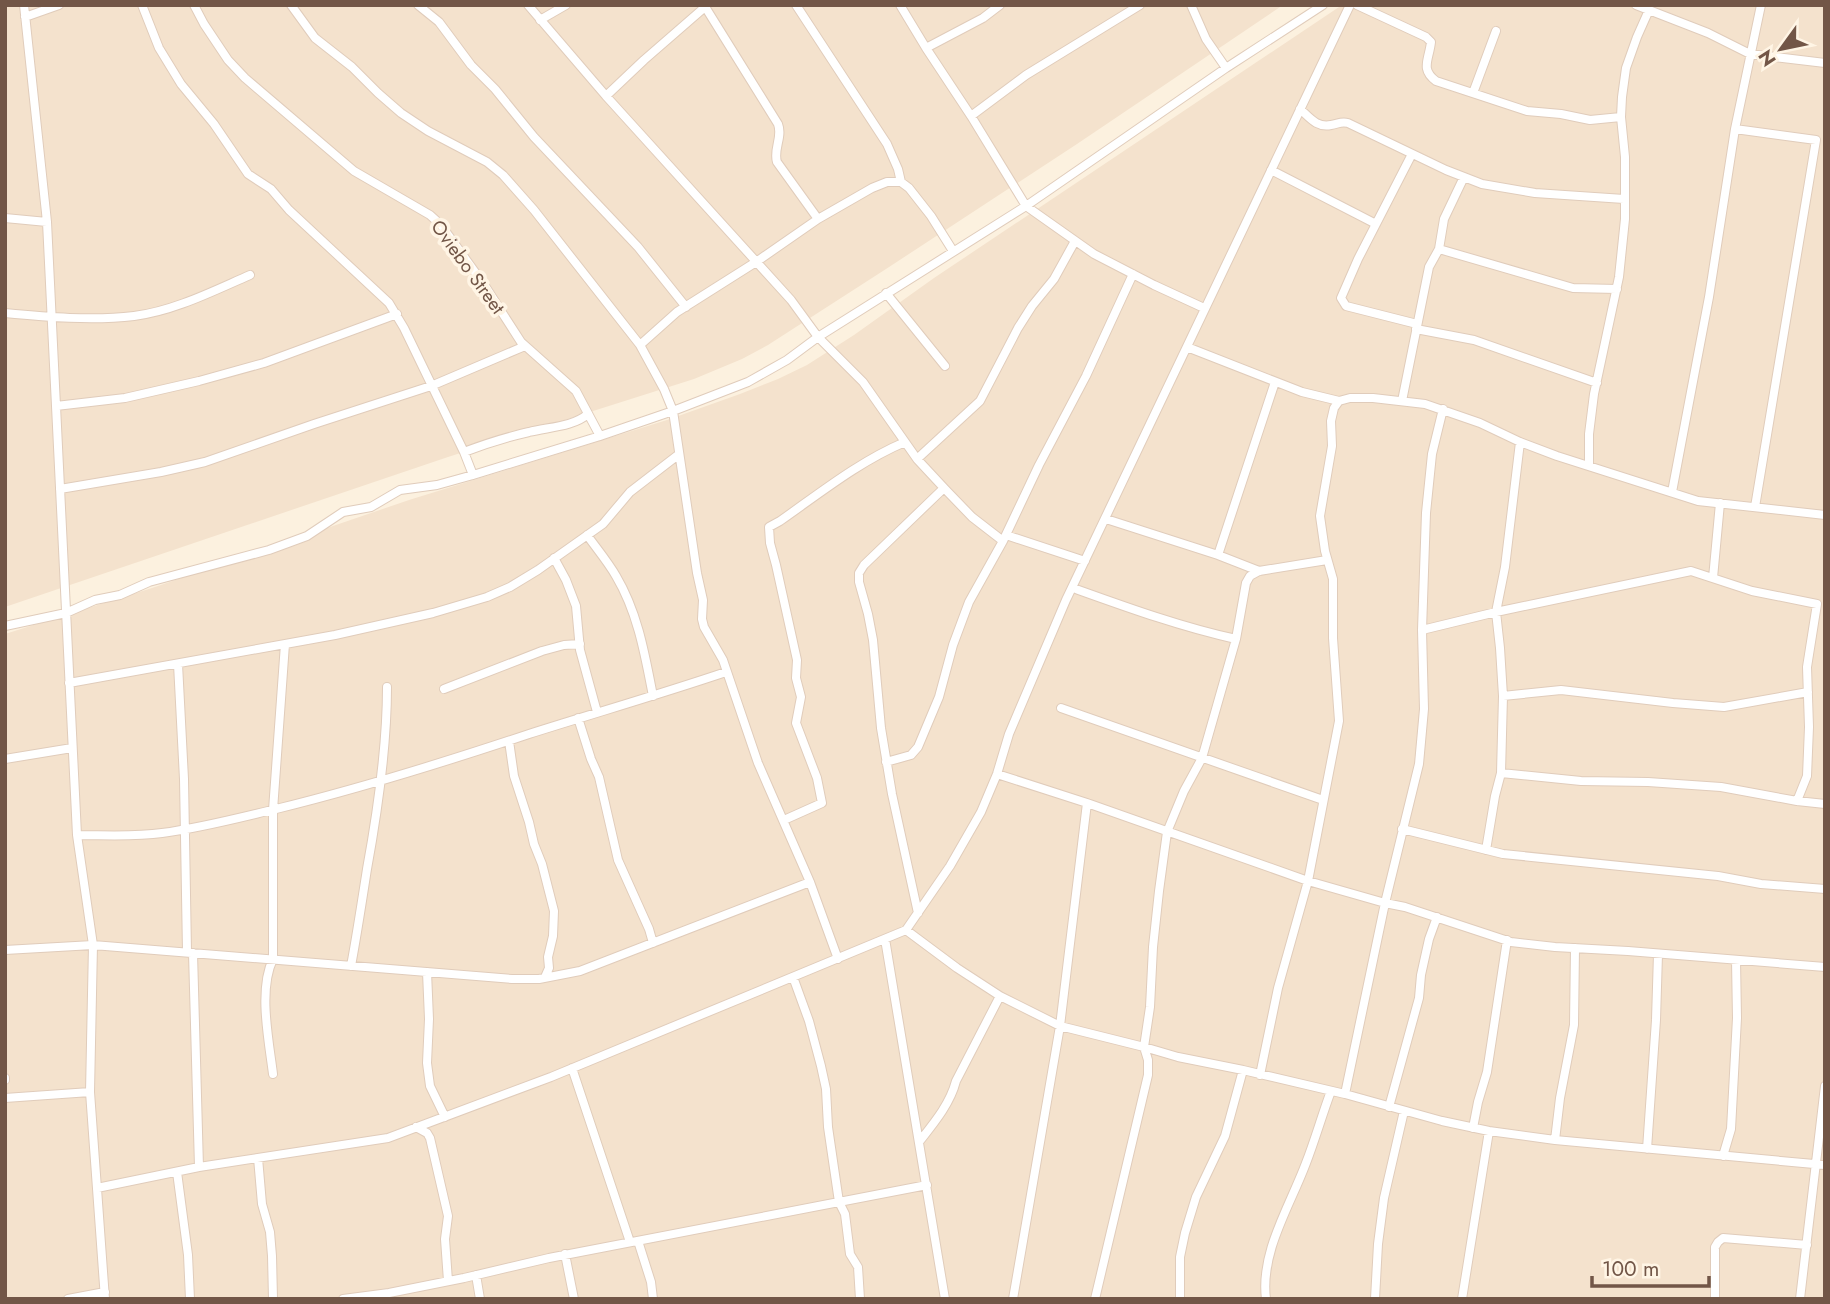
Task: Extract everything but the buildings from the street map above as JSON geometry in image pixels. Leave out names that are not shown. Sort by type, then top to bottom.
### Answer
[{"type":"street","points":[[24,5],[47,222],[77,835],[93,945],[90,1092],[105,1296],[68,1299]]},
{"type":"street","points":[[25,17],[59,5]]},
{"type":"street","points":[[142,5],[159,48],[181,84],[214,124],[248,174],[271,189],[289,210],[389,303],[397,314],[473,475]]},
{"type":"street","name":"Oviebo Street","points":[[194,5],[228,60],[245,78],[354,171],[430,215],[441,225],[525,346],[576,391],[600,436]]},
{"type":"street","points":[[291,5],[315,38],[352,67],[401,113],[503,174],[640,345],[664,388],[673,411],[703,600],[704,627],[723,660],[766,783],[810,882],[838,959]]},
{"type":"street","points":[[418,5],[439,22],[471,65],[495,89],[534,137],[638,247],[686,307]]},
{"type":"street","points":[[528,5],[606,96],[791,300],[818,337],[863,382],[918,459],[972,517],[1005,538],[1085,562]]},
{"type":"street","points":[[540,20],[566,5]]},
{"type":"street","points":[[796,5],[887,144],[901,182],[931,216],[953,251]]},
{"type":"street","points":[[900,5],[1026,206],[1094,254],[1204,308]]},
{"type":"street","points":[[926,48],[983,18],[1000,5]]},
{"type":"street","points":[[971,116],[1026,75],[1140,5]]},
{"type":"street","points":[[1191,5],[1206,39],[1226,68]]},
{"type":"street","points":[[5,626],[66,613],[149,582],[269,550],[307,536],[343,512],[371,507],[400,490],[437,485],[600,436],[748,382],[787,360],[886,293],[1026,206],[1226,68],[1323,5]]},
{"type":"street","points":[[97,1188],[200,1167],[388,1138],[572,1068],[906,930],[950,866],[981,811],[997,774],[1009,734],[1066,600],[1350,5]]},
{"type":"street","points":[[1357,5],[1426,37],[1431,42],[1425,70],[1428,76],[1436,81],[1527,111],[1590,120],[1621,117]]},
{"type":"street","points":[[1636,5],[1707,33],[1750,54],[1825,63]]},
{"type":"street","points":[[1672,492],[1709,297],[1735,129],[1761,5]]},
{"type":"street","points":[[606,96],[705,6],[778,124],[780,130],[775,156],[777,162],[818,219]]},
{"type":"street","points":[[1589,466],[1589,434],[1617,289],[1625,219],[1622,97],[1626,68],[1649,10]]},
{"type":"street","points":[[1473,93],[1496,31]]},
{"type":"street","points":[[1300,109],[1315,124],[1327,126],[1343,121],[1482,184],[1535,193],[1624,199]]},
{"type":"street","points":[[1735,129],[1820,140],[1755,507]]},
{"type":"street","points":[[1412,153],[1341,298],[1342,302],[1346,306],[1474,340],[1597,383]]},
{"type":"street","points":[[1271,170],[1376,224]]},
{"type":"street","points":[[1402,401],[1429,267],[1439,249],[1444,219],[1464,177]]},
{"type":"street","points":[[640,345],[668,319],[818,219],[872,188],[901,182]]},
{"type":"street","points":[[5,218],[47,222]]},
{"type":"street","points":[[918,459],[980,401],[1018,328],[1054,279],[1075,241]]},
{"type":"street","points":[[1439,249],[1573,288],[1617,289]]},
{"type":"street","points":[[886,762],[911,755],[918,747],[939,697],[953,645],[969,602],[1005,538],[1039,465],[1086,376],[1133,274]]},
{"type":"street","points":[[5,313],[51,317],[134,316],[204,295],[250,275]]},
{"type":"street","points":[[886,293],[946,366]]},
{"type":"street","points":[[56,406],[125,398],[199,381],[264,363],[397,314]]},
{"type":"street","points":[[60,489],[205,462],[431,386],[525,346]]},
{"type":"street","points":[[1187,346],[1302,393],[1339,401],[1350,398],[1402,401],[1443,409],[1520,442],[1698,501],[1825,515]]},
{"type":"street","points":[[1218,555],[1275,382]]},
{"type":"street","points":[[1260,1075],[1278,988],[1308,881],[1339,721],[1334,579],[1325,551],[1320,516],[1332,446],[1331,421],[1339,401]]},
{"type":"street","points":[[1345,1094],[1385,903],[1419,764],[1424,709],[1422,630],[1426,513],[1433,454],[1443,409]]},
{"type":"street","points":[[464,452],[521,434],[575,423],[588,414]]},
{"type":"street","points":[[784,820],[822,803],[817,778],[796,723],[801,697],[796,678],[797,660],[770,543],[769,527],[884,451],[905,442]]},
{"type":"street","points":[[1486,850],[1501,773],[1503,696],[1496,612],[1520,442]]},
{"type":"street","points":[[69,683],[285,645],[433,613],[487,597],[510,587],[587,536],[603,524],[630,492],[678,455]]},
{"type":"street","points":[[918,914],[886,762],[873,640],[859,573],[864,565],[944,488]]},
{"type":"street","points":[[1713,578],[1720,503]]},
{"type":"street","points":[[1106,519],[1259,571]]},
{"type":"street","points":[[587,536],[616,576],[630,605],[639,629],[653,696]]},
{"type":"street","points":[[554,558],[576,606],[580,644],[597,712]]},
{"type":"street","points":[[1095,1299],[1148,1075],[1144,1046],[1167,832],[1184,791],[1202,758],[1236,639],[1246,583],[1250,576],[1259,571],[1328,560]]},
{"type":"street","points":[[1422,630],[1691,571],[1752,591],[1821,605],[1807,667],[1807,776],[1797,801]]},
{"type":"street","points":[[1073,588],[1236,639]]},
{"type":"street","points":[[443,689],[542,652],[564,645],[580,644]]},
{"type":"street","points":[[274,1074],[266,995],[268,970],[273,959],[273,810],[285,645]]},
{"type":"street","points":[[178,664],[200,1167]]},
{"type":"street","points":[[77,835],[159,834],[273,810],[381,782],[726,672]]},
{"type":"street","points":[[351,966],[381,782],[387,722],[387,687]]},
{"type":"street","points":[[1503,696],[1561,690],[1724,708],[1808,692]]},
{"type":"street","points":[[1060,708],[1323,800]]},
{"type":"street","points":[[578,718],[598,777],[618,860],[653,943]]},
{"type":"street","points":[[509,741],[514,776],[554,911],[549,968],[545,977]]},
{"type":"street","points":[[5,759],[72,748]]},
{"type":"street","points":[[1501,773],[1581,781],[1721,786],[1825,804]]},
{"type":"street","points":[[997,774],[1308,881],[1405,907],[1507,940],[1575,948],[1825,967]]},
{"type":"street","points":[[1013,1299],[1060,1026],[1087,803]]},
{"type":"street","points":[[1402,829],[1503,854],[1825,889]]},
{"type":"street","points":[[5,950],[93,945],[512,979],[545,977],[580,971],[810,882]]},
{"type":"street","points":[[1389,1107],[1419,998],[1429,939],[1437,918]]},
{"type":"street","points":[[906,930],[1000,996],[1060,1026],[1178,1057],[1345,1094],[1489,1131],[1555,1140],[1820,1165]]},
{"type":"street","points":[[885,939],[945,1299]]},
{"type":"street","points":[[1473,1128],[1487,1072],[1507,940]]},
{"type":"street","points":[[1555,1140],[1574,1025],[1575,948]]},
{"type":"street","points":[[1647,1149],[1658,954]]},
{"type":"street","points":[[1723,1156],[1731,1129],[1733,1101],[1737,1018],[1736,960]]},
{"type":"street","points":[[427,972],[427,1063],[430,1086],[445,1116]]},
{"type":"street","points":[[793,977],[809,1021],[826,1090],[828,1127],[839,1202],[845,1214],[850,1254],[858,1267],[860,1299]]},
{"type":"street","points":[[919,1142],[952,1094],[956,1081],[1000,996]]},
{"type":"street","points":[[572,1068],[651,1282],[653,1299]]},
{"type":"street","points":[[1180,1299],[1180,1257],[1185,1233],[1196,1197],[1225,1136],[1243,1070]]},
{"type":"street","points":[[1800,1299],[1820,1165],[1825,1086]]},
{"type":"street","points":[[1266,1299],[1266,1268],[1275,1237],[1331,1091]]},
{"type":"street","points":[[5,1098],[90,1092]]},
{"type":"street","points":[[1375,1299],[1384,1198],[1404,1111]]},
{"type":"street","points":[[416,1127],[430,1138],[448,1216],[445,1239],[448,1282]]},
{"type":"street","points":[[1462,1299],[1489,1131]]},
{"type":"street","points":[[258,1158],[262,1203],[271,1244],[273,1299]]},
{"type":"street","points":[[177,1172],[188,1255],[190,1299]]},
{"type":"street","points":[[343,1299],[448,1282],[565,1254],[927,1185]]},
{"type":"street","points":[[1716,1299],[1715,1247],[1723,1238],[1807,1245]]},
{"type":"street","points":[[565,1254],[574,1299]]},
{"type":"street","points":[[476,1275],[480,1299]]},
{"type":"shaded area","points":[[5,5],[1283,5],[886,269],[742,359],[694,379],[448,457],[5,607]]},
{"type":"shaded area","points":[[1342,5],[1825,5],[1825,1299],[5,1299],[5,634],[152,588],[409,500],[667,420],[778,379],[807,365],[854,335],[934,278]]}]
